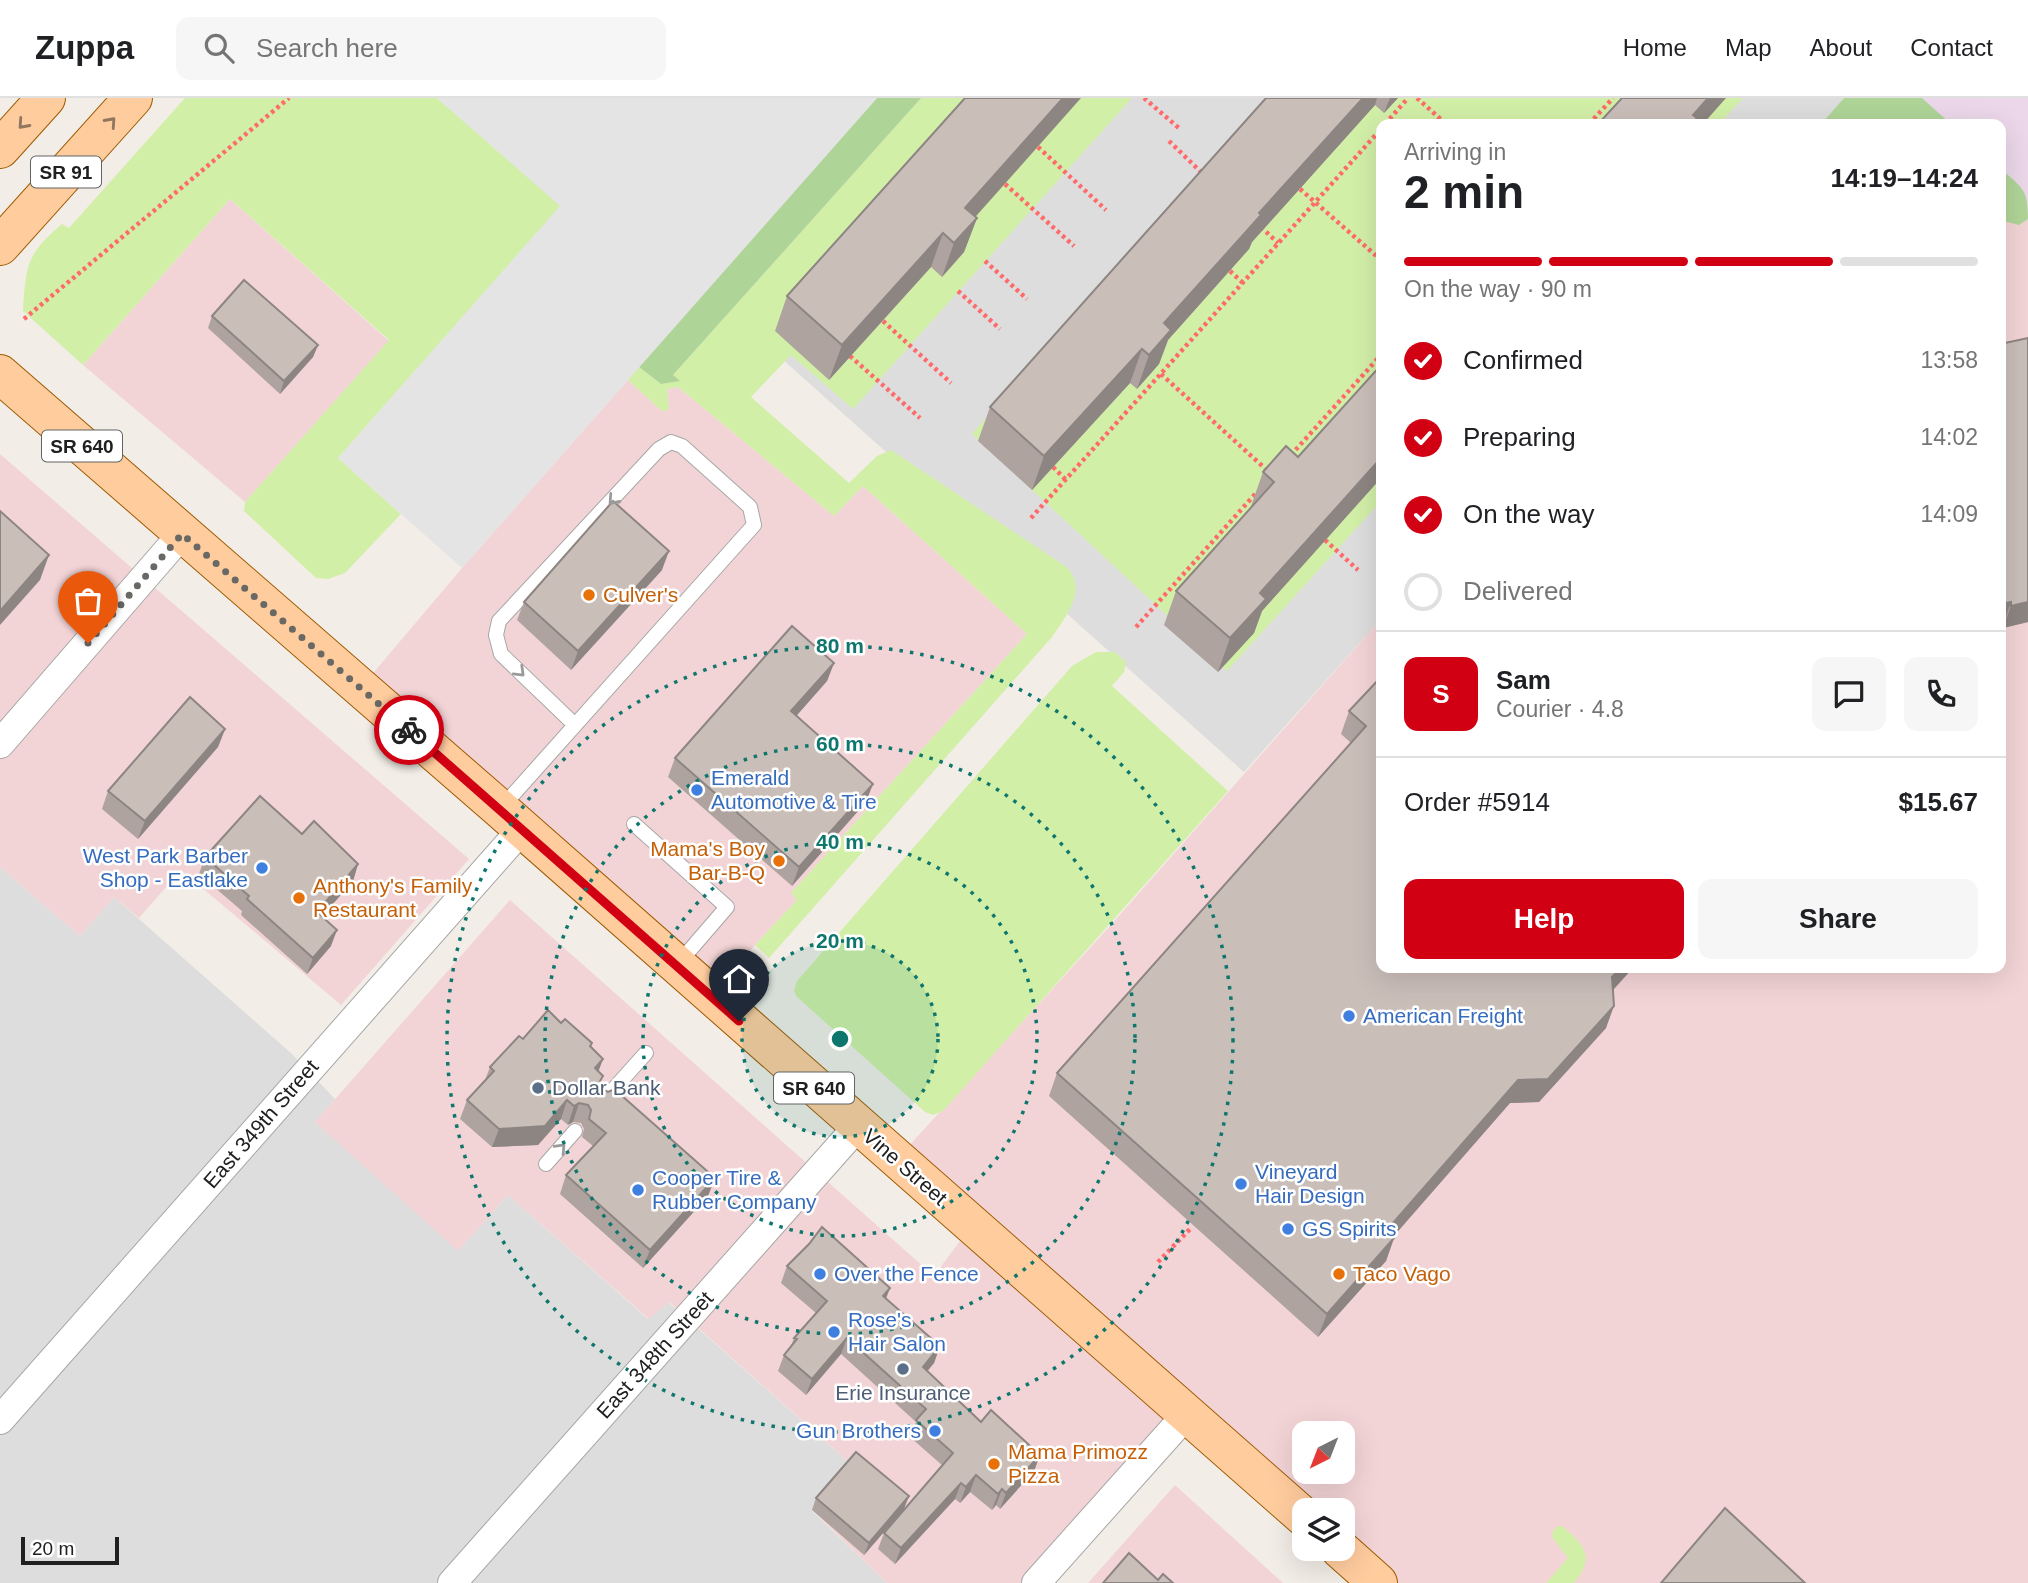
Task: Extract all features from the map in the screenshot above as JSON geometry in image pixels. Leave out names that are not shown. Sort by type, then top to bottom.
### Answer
[{"type":"main road","name":"SR 91","points":[[0,149],[46,98]]},
{"type":"main road","name":"SR 91","points":[[0,246],[133,98]]},
{"type":"main road","name":"Vine Street","points":[[0,374],[511,819],[1292,1506]]},
{"type":"main road","points":[[1353,1561],[1378,1583]]},
{"type":"street","points":[[0,744],[182,534]]},
{"type":"street","name":"East 349th Street","points":[[0,1420],[511,819]]},
{"type":"street","name":"East 348th Street","points":[[452,1583],[858,1126]]},
{"type":"street","points":[[1036,1583],[1187,1414]]},
{"type":"lane","points":[[511,819],[575,725],[754,525],[750,507],[682,446],[671,442],[659,449],[499,621],[496,635],[501,654],[575,725]]},
{"type":"lane","points":[[634,824],[727,906],[677,965]]},
{"type":"lane","points":[[603,1101],[646,1053]]},
{"type":"lane","points":[[546,1164],[575,1131]]},
{"type":"path","points":[[24,319],[289,98]]},
{"type":"path","points":[[1144,98],[1180,129]]},
{"type":"path","points":[[1389,119],[1408,98]]},
{"type":"path","points":[[1417,98],[1440,119]]},
{"type":"path","points":[[1594,119],[1613,98]]},
{"type":"path","points":[[1031,518],[1376,135]]},
{"type":"path","points":[[1169,141],[1209,178]]},
{"type":"path","points":[[1038,148],[1107,211]]},
{"type":"path","points":[[1005,184],[1074,246]]},
{"type":"path","points":[[1300,189],[1376,256]]},
{"type":"path","points":[[1258,225],[1278,243]]},
{"type":"path","points":[[985,261],[1027,299]]},
{"type":"path","points":[[1230,271],[1243,283]]},
{"type":"path","points":[[958,291],[1000,329]]},
{"type":"path","points":[[883,321],[951,383]]},
{"type":"path","points":[[850,356],[920,418]]},
{"type":"path","points":[[1282,464],[1376,361]]},
{"type":"path","points":[[1161,374],[1273,475]]},
{"type":"path","points":[[1337,404],[1345,410]]},
{"type":"path","points":[[1053,467],[1066,480]]},
{"type":"path","points":[[1136,627],[1264,485]]},
{"type":"path","points":[[1325,540],[1359,570]]},
{"type":"path","points":[[1184,574],[1191,580]]},
{"type":"path","points":[[1158,1262],[1192,1227]]},
{"type":"shaded area","points":[[437,98],[877,98],[462,568],[338,458],[560,206]]},
{"type":"shaded area","points":[[877,98],[1844,98],[1825,119],[1376,119],[1376,625],[1244,772],[706,291]]},
{"type":"shaded area","points":[[1893,98],[2028,98],[2028,220],[2006,200],[2006,119],[1916,119]]},
{"type":"shaded area","points":[[230,199],[389,341],[245,502],[83,365]]},
{"type":"shaded area","points":[[2006,200],[2028,220],[2028,1583],[1391,1583],[1355,1551],[1355,1498],[1296,1498],[905,1150],[1110,926],[1376,625],[1376,973],[2006,973]]},
{"type":"shaded area","points":[[628,380],[661,410],[669,408],[667,389],[678,387],[834,516],[863,486],[1027,634],[791,893],[798,899],[755,945],[718,991],[369,678]]},
{"type":"shaded area","points":[[0,454],[469,859],[341,1005],[181,870],[139,918],[114,897],[80,936],[0,867]]},
{"type":"shaded area","points":[[0,867],[80,936],[114,897],[292,1054],[335,1099],[315,1122],[459,1250],[508,1195],[648,1319],[668,1302],[852,1465],[812,1511],[887,1583],[0,1583]]},
{"type":"shaded area","points":[[510,900],[934,1276],[960,1241],[1172,1417],[1026,1583],[887,1583],[812,1510],[851,1464],[669,1302],[649,1319],[508,1195],[458,1251],[315,1122]]},
{"type":"shaded area","points":[[1175,1485],[1283,1583],[1088,1583]]},
{"type":"green space","points":[[185,98],[437,98],[561,206],[338,458],[401,514],[345,573],[328,579],[316,578],[244,511],[245,502],[389,340],[230,199],[83,365],[23,311],[27,272],[41,244],[62,224],[69,228]]},
{"type":"green space","points":[[877,98],[921,98],[673,375],[680,381],[661,384],[639,367]]},
{"type":"green space","points":[[921,98],[1132,98],[853,409],[791,355],[751,397],[849,483],[877,456],[891,450],[1065,566],[1072,575],[1076,593],[1069,611],[1052,637],[769,958],[755,945],[797,900],[791,893],[1027,634],[863,486],[834,516],[678,387],[667,389],[669,408],[663,412],[628,380],[639,367],[661,384],[679,381],[673,375]]},
{"type":"green space","points":[[1267,98],[1743,98],[1724,119],[1376,119],[1376,507],[1227,671],[972,434]]},
{"type":"green space","points":[[1844,98],[1922,98],[1945,119],[1825,119]]},
{"type":"green space","points":[[2006,173],[2019,185],[2027,201],[2028,219],[2019,225],[2006,222]]},
{"type":"green space","points":[[1096,652],[1115,652],[1126,662],[1124,672],[1112,686],[1228,791],[943,1111],[933,1115],[925,1112],[796,996],[794,990],[797,981],[1072,666]]},
{"type":"green space","points":[[1558,1526],[1562,1526],[1577,1539],[1585,1552],[1585,1566],[1574,1583],[1546,1583],[1568,1558],[1552,1537]]},
{"type":"building","points":[[965,98],[1063,98],[965,208],[977,218],[954,243],[943,233],[842,345],[787,296]]},
{"type":"building","points":[[1266,98],[1363,98],[1164,323],[1171,330],[1149,355],[1142,349],[1044,456],[990,407]]},
{"type":"building","points":[[1622,98],[1708,98],[1693,115],[1696,119],[1603,119]]},
{"type":"building","points":[[244,280],[318,345],[284,381],[212,316]]},
{"type":"building","points":[[2028,338],[2028,602],[2011,606],[2011,602],[2006,603],[2006,343]]},
{"type":"building","points":[[1376,371],[1376,464],[1260,593],[1266,599],[1230,638],[1176,591],[1274,482],[1263,472],[1286,446],[1298,457]]},
{"type":"building","name":"Culver's","points":[[613,501],[669,551],[578,651],[524,602]]},
{"type":"building","points":[[0,511],[49,555],[0,611]]},
{"type":"building","points":[[792,626],[834,663],[791,711],[873,784],[799,867],[675,758]]},
{"type":"building","points":[[1376,682],[1376,973],[1616,973],[1612,977],[1614,1006],[1548,1079],[1518,1080],[1386,1231],[1394,1238],[1327,1314],[1057,1073],[1366,726],[1349,711]]},
{"type":"building","points":[[190,697],[225,729],[145,821],[108,791]]},
{"type":"building","points":[[260,796],[302,834],[314,821],[358,864],[317,912],[337,930],[313,958],[205,857]]},
{"type":"building","points":[[548,1010],[561,1023],[565,1019],[592,1043],[590,1046],[603,1059],[595,1068],[603,1076],[600,1081],[603,1089],[608,1092],[617,1088],[621,1095],[715,1178],[650,1250],[566,1175],[606,1133],[589,1119],[591,1110],[588,1105],[579,1103],[574,1106],[567,1100],[545,1126],[499,1129],[467,1100],[494,1071],[490,1067],[519,1036],[523,1039]]},
{"type":"building","points":[[822,1227],[890,1288],[883,1296],[940,1346],[923,1367],[981,1422],[991,1410],[1040,1455],[1006,1493],[1002,1489],[998,1494],[976,1475],[966,1487],[961,1483],[901,1548],[884,1533],[953,1453],[916,1420],[926,1409],[847,1338],[812,1379],[784,1355],[797,1339],[794,1338],[827,1301],[787,1266]]},
{"type":"building","points":[[856,1452],[909,1496],[869,1543],[816,1498]]},
{"type":"building","points":[[1725,1508],[1805,1583],[1661,1583]]},
{"type":"building","points":[[1129,1553],[1158,1580],[1163,1574],[1173,1583],[1103,1583]]},
{"type":"way so far","points":[[88,643],[182,534],[409,730]]},
{"type":"place","name":"Culver's","points":[[589,595]]},
{"type":"place","name":"Emerald Automotive & Tire","points":[[697,790]]},
{"type":"place","name":"Mama's Boy Bar-B-Q","points":[[779,861]]},
{"type":"place","name":"West Park Barber Shop - Eastlake","points":[[262,868]]},
{"type":"place","name":"Anthony's Family Restaurant","points":[[299,898]]},
{"type":"place","name":"American Freight","points":[[1349,1016]]},
{"type":"place","name":"Dollar Bank","points":[[538,1088]]},
{"type":"place","name":"Vineyard Hair Design","points":[[1241,1184]]},
{"type":"place","name":"Cooper Tire & Rubber Company","points":[[638,1190]]},
{"type":"place","name":"GS Spirits","points":[[1288,1229]]},
{"type":"place","name":"Over the Fence","points":[[820,1274]]},
{"type":"place","name":"Taco Vago","points":[[1339,1274]]},
{"type":"place","name":"Rose's Hair Salon","points":[[834,1332]]},
{"type":"place","name":"Erie Insurance","points":[[903,1369]]},
{"type":"place","name":"Gun Brothers","points":[[935,1431]]},
{"type":"place","name":"Mama Primozz Pizza","points":[[994,1464]]},
{"type":"route","points":[[409,730],[739,1021]]}]
